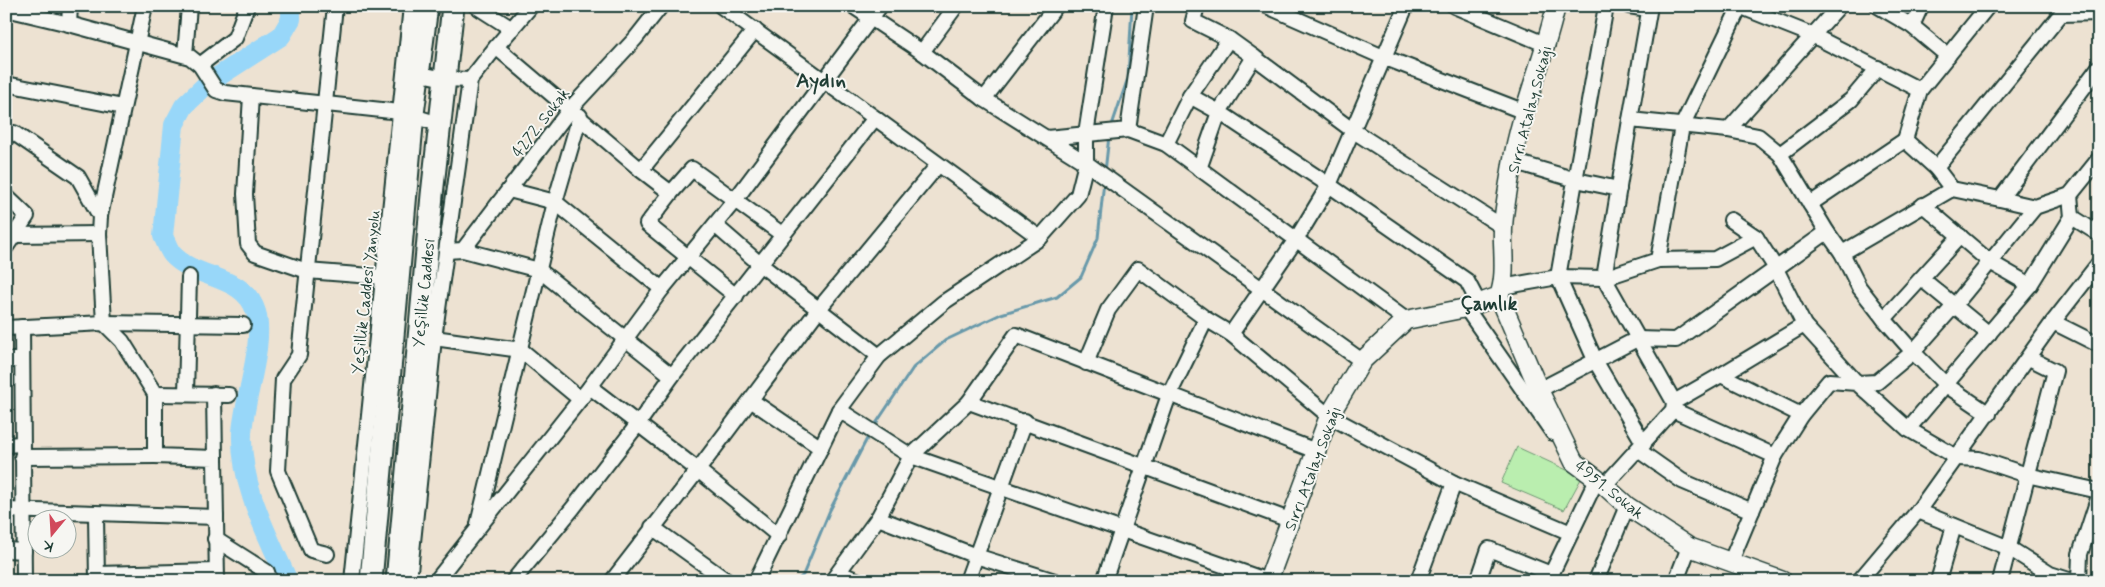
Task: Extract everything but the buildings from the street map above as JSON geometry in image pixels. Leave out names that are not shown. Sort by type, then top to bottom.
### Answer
[{"type":"highway","name":"Yeşillik Caddesi","points":[[371,581],[406,113],[411,72],[427,6]]},
{"type":"highway","name":"Yeşillik Caddesi","points":[[397,581],[439,124],[454,6]]},
{"type":"main road","name":"Sırrı Atalay Sokağı","points":[[1500,291],[1503,227],[1512,161],[1525,112],[1547,45],[1556,6]]},
{"type":"main road","points":[[1406,320],[1473,306],[1500,291]]},
{"type":"main road","name":"4951. Sokak","points":[[1500,291],[1539,390],[1574,462],[1601,482],[1627,506],[1688,547],[1731,561],[1751,575],[1783,581]]},
{"type":"main road","name":"Sırrı Atalay Sokağı","points":[[1268,581],[1292,521],[1329,416],[1362,361],[1406,320]]},
{"type":"street","points":[[68,24],[70,6]]},
{"type":"street","points":[[145,6],[100,216],[98,234],[104,323],[122,341],[155,394],[155,456]]},
{"type":"street","points":[[185,55],[189,6]]},
{"type":"street","points":[[202,68],[235,38],[247,6]]},
{"type":"street","points":[[327,554],[311,550],[278,471],[283,379],[299,355],[335,6]]},
{"type":"street","points":[[411,6],[411,72],[445,79],[470,80]]},
{"type":"street","points":[[476,6],[512,29]]},
{"type":"street","points":[[409,581],[434,338],[470,80],[530,6]]},
{"type":"street","name":"4272. Sokak","points":[[463,250],[509,190],[661,6]]},
{"type":"street","points":[[721,6],[1040,238]]},
{"type":"street","points":[[853,6],[922,52],[984,99],[1086,163],[1362,361]]},
{"type":"street","points":[[436,581],[590,387],[662,289],[735,200],[822,81],[880,6]]},
{"type":"street","points":[[922,52],[956,6]]},
{"type":"street","points":[[984,99],[1056,6]]},
{"type":"street","points":[[756,581],[839,410],[879,356],[944,302],[1040,238],[1078,195],[1086,163],[1086,134],[1106,6]]},
{"type":"street","points":[[1128,130],[1146,6]]},
{"type":"street","points":[[1197,6],[1193,21],[1229,39],[1352,130],[1503,227]]},
{"type":"street","points":[[1267,6],[1383,57],[1525,112]]},
{"type":"street","points":[[1231,334],[1297,238],[1329,185],[1406,6]]},
{"type":"street","points":[[1454,6],[1547,45]]},
{"type":"street","points":[[1606,6],[1558,277],[1596,362],[1641,447],[1682,481],[1752,510]]},
{"type":"street","points":[[1629,6],[1649,8],[1604,278],[1673,406],[1775,456]]},
{"type":"street","points":[[1658,260],[1682,126],[1739,6],[1812,34],[1920,90]]},
{"type":"street","points":[[1728,130],[1812,34],[1840,6]]},
{"type":"street","points":[[1878,6],[1912,26],[1948,56]]},
{"type":"street","points":[[1912,26],[1921,6]]},
{"type":"street","points":[[1810,204],[1905,140],[1920,90],[1988,6]]},
{"type":"street","points":[[6,9],[185,55],[202,68],[216,90],[226,93],[406,113],[439,124]]},
{"type":"street","points":[[1936,168],[2060,9],[2099,13]]},
{"type":"street","points":[[641,170],[755,30]]},
{"type":"street","points":[[1166,144],[1190,96],[1229,39]]},
{"type":"street","points":[[496,47],[575,112],[641,170],[671,193]]},
{"type":"street","points":[[1198,169],[1219,112],[1254,58]]},
{"type":"street","points":[[2000,199],[2099,67]]},
{"type":"street","points":[[1780,154],[1850,100],[1878,68]]},
{"type":"street","points":[[6,84],[124,107]]},
{"type":"street","points":[[251,96],[245,194],[248,244],[255,252],[307,271],[384,277]]},
{"type":"street","points":[[1190,96],[1219,112],[1329,185],[1467,281],[1473,306],[1574,462]]},
{"type":"street","points":[[477,529],[521,350],[575,112]]},
{"type":"street","name":"Yeşillik Caddesi Yanyolu","points":[[352,581],[384,277],[406,113]]},
{"type":"street","points":[[514,581],[875,118]]},
{"type":"street","points":[[1630,120],[1728,130],[1758,136],[1780,154],[1827,232],[1842,253],[1859,287],[1884,319],[1946,385],[1989,414]]},
{"type":"street","points":[[1047,138],[1128,130],[1166,144],[1198,169],[1297,238],[1406,320]]},
{"type":"street","points":[[14,133],[78,177],[100,216]]},
{"type":"street","points":[[1905,140],[1936,168],[1952,189]]},
{"type":"street","points":[[1842,253],[1952,189],[2035,207],[2070,196],[2099,159]]},
{"type":"street","points":[[1512,161],[1576,180],[1619,188]]},
{"type":"street","points":[[612,581],[652,527],[752,401],[818,310],[938,165]]},
{"type":"street","points":[[736,296],[647,224],[692,169],[783,235]]},
{"type":"street","points":[[509,190],[555,202],[662,289]]},
{"type":"street","points":[[6,196],[27,216],[6,247]]},
{"type":"street","points":[[1908,429],[2030,286],[2072,217],[2070,196]]},
{"type":"street","points":[[1923,205],[1990,262],[2030,286]]},
{"type":"street","points":[[1731,561],[1775,456],[1801,414],[1829,381],[1877,382],[1913,352],[1954,306],[2035,207]]},
{"type":"street","points":[[2072,217],[2099,234]]},
{"type":"street","points":[[1731,220],[1756,237],[1775,267],[1804,325],[1857,383],[1908,429],[1958,458],[1979,459],[2027,475],[2099,490]]},
{"type":"street","points":[[715,225],[761,265],[879,356]]},
{"type":"street","points":[[1539,390],[1637,339],[1676,340],[1775,267],[1827,232]]},
{"type":"street","points":[[14,235],[98,234]]},
{"type":"street","points":[[1884,319],[1960,236]]},
{"type":"street","points":[[1500,291],[1558,277],[1604,278],[1658,260],[1715,258],[1756,237]]},
{"type":"street","points":[[446,251],[463,250],[539,270],[672,376]]},
{"type":"street","points":[[1861,580],[1918,512],[2053,322],[2099,263]]},
{"type":"street","points":[[1086,363],[1108,310],[1138,269],[1206,319],[1231,334],[1329,416],[1454,483],[1570,533]]},
{"type":"street","points":[[186,394],[189,277]]},
{"type":"street","points":[[1922,279],[1990,334]]},
{"type":"street","points":[[1104,581],[1169,395],[1206,319]]},
{"type":"street","points":[[2053,322],[2099,345]]},
{"type":"street","points":[[6,328],[104,323],[189,326],[243,325]]},
{"type":"street","points":[[1478,581],[1489,549],[1550,577],[1570,533],[1601,482],[1641,447],[1673,406],[1804,325]]},
{"type":"street","points":[[22,327],[21,451],[24,512],[24,581]]},
{"type":"street","points":[[859,581],[835,577],[878,518],[911,456],[969,402],[1016,335],[1316,451]]},
{"type":"street","points":[[434,338],[521,350],[580,399]]},
{"type":"street","points":[[2000,581],[2055,371],[2029,358]]},
{"type":"street","points":[[6,360],[22,360]]},
{"type":"street","points":[[1721,375],[1801,414]]},
{"type":"street","points":[[590,387],[698,470],[779,536]]},
{"type":"street","points":[[155,394],[229,395]]},
{"type":"street","points":[[96,515],[97,577],[216,576],[214,394]]},
{"type":"street","points":[[752,401],[820,448]]},
{"type":"street","points":[[969,402],[1025,421],[1292,521]]},
{"type":"street","points":[[839,410],[911,456],[1268,581]]},
{"type":"street","points":[[968,581],[1025,421]]},
{"type":"street","points":[[6,445],[21,451],[215,458]]},
{"type":"street","points":[[1418,581],[1454,483]]},
{"type":"street","points":[[2079,581],[2080,554],[2099,496]]},
{"type":"street","points":[[1596,581],[1627,506]]},
{"type":"street","points":[[6,510],[96,515],[216,517]]},
{"type":"street","points":[[1918,512],[2008,548],[2050,574],[2072,581]]},
{"type":"street","points":[[878,518],[976,556],[1055,581]]},
{"type":"street","points":[[1938,581],[1954,526]]},
{"type":"street","points":[[652,527],[727,581]]},
{"type":"street","points":[[215,539],[267,572],[270,581]]},
{"type":"street","points":[[1676,581],[1688,547]]},
{"type":"street","points":[[6,550],[24,551]]},
{"type":"green space","points":[[1517,447],[1582,477],[1564,510],[1501,483]]},
{"type":"waterway","points":[[288,581],[256,509],[245,471],[242,433],[258,339],[256,312],[250,300],[231,284],[193,269],[172,254],[163,236],[174,125],[184,106],[208,83],[281,36],[291,19],[291,6]]},
{"type":"waterway","points":[[1111,128],[1128,78],[1132,6]]},
{"type":"waterway","points":[[1105,172],[1109,136]]},
{"type":"waterway","points":[[873,428],[913,368],[946,340],[1001,314],[1057,297],[1081,277],[1098,238],[1104,181]]},
{"type":"waterway","points":[[797,581],[803,575],[830,510],[870,433]]},
{"type":"district","name":"Aydın","points":[[821,80]]},
{"type":"district","name":"Çamlık","points":[[1489,303]]}]
